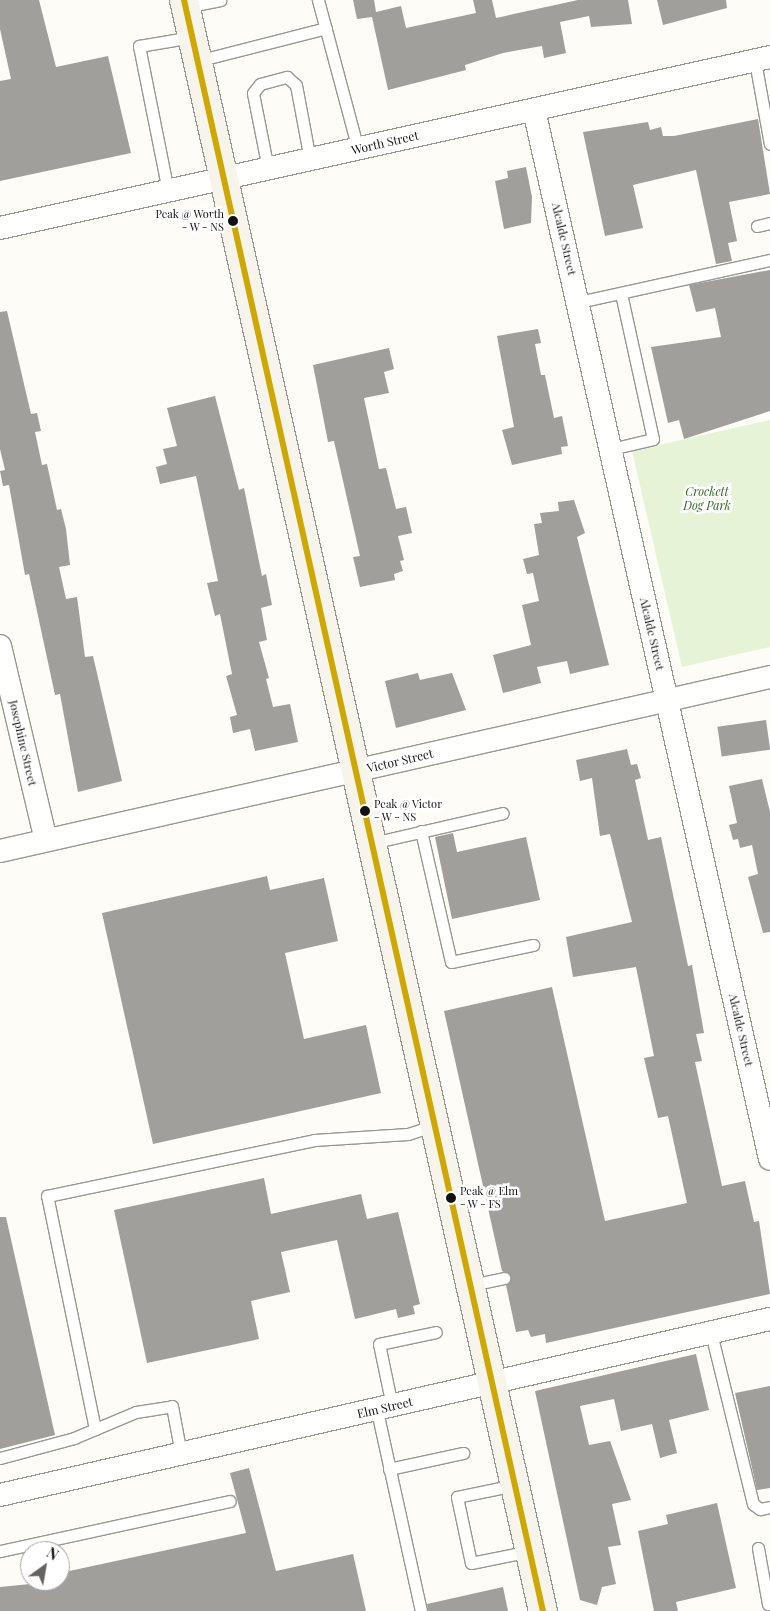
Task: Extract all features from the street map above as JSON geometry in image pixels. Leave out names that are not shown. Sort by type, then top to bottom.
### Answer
[{"type":"main road","points":[[185,4],[543,1611]]},
{"type":"street","name":"Worth Street","points":[[0,228],[762,59]]},
{"type":"street","name":"Alcalde Street","points":[[534,110],[579,302],[770,1159]]},
{"type":"street","name":"Josephine Street","points":[[0,646],[46,840]]},
{"type":"street","name":"Victor Street","points":[[0,850],[770,677]]},
{"type":"street","name":"Elm Street","points":[[0,1495],[770,1319]]},
{"type":"lane","points":[[185,4],[220,0]]},
{"type":"lane","points":[[318,0],[358,149]]},
{"type":"lane","points":[[168,191],[139,46],[195,49],[326,28]]},
{"type":"lane","points":[[762,59],[770,144]]},
{"type":"lane","points":[[268,169],[253,93],[260,84],[287,77],[296,85],[310,160]]},
{"type":"lane","points":[[757,226],[770,223]]},
{"type":"lane","points":[[579,302],[770,260]]},
{"type":"lane","points":[[611,449],[653,439],[620,292]]},
{"type":"lane","points":[[372,843],[502,813]]},
{"type":"lane","points":[[420,831],[451,962],[533,945]]},
{"type":"lane","points":[[95,1429],[47,1196],[314,1140],[408,1134],[435,1125]]},
{"type":"lane","points":[[471,1286],[504,1278]]},
{"type":"lane","points":[[421,1611],[389,1468],[379,1344],[436,1332]]},
{"type":"lane","points":[[711,1333],[753,1504],[760,1509],[770,1507]]},
{"type":"lane","points":[[0,1458],[95,1429],[136,1412],[172,1406],[181,1454]]},
{"type":"lane","points":[[389,1468],[463,1453]]},
{"type":"lane","points":[[515,1484],[457,1497],[471,1563],[530,1551]]},
{"type":"lane","points":[[0,1551],[230,1500]]},
{"type":"lane","points":[[758,1548],[769,1606]]},
{"type":"green space","name":"Crockett Dog Park","points":[[770,420],[770,647],[682,667],[632,451]]},
{"type":"building","points":[[0,0],[39,0],[56,67],[108,56],[131,153],[0,181],[0,81],[11,79],[0,29]]},
{"type":"building","points":[[353,0],[374,0],[376,12],[401,6],[406,28],[476,13],[473,0],[492,0],[496,18],[578,0],[628,0],[632,24],[591,27],[589,16],[560,22],[566,53],[544,58],[542,46],[503,53],[465,65],[466,70],[388,90],[372,17],[357,19]]},
{"type":"building","points":[[657,0],[726,0],[727,8],[663,25]]},
{"type":"building","points":[[758,119],[770,194],[729,202],[737,241],[728,243],[732,261],[716,264],[696,170],[633,185],[643,228],[605,236],[583,132],[648,122],[650,130],[661,127],[663,136],[674,136]]},
{"type":"building","points":[[526,167],[532,197],[531,223],[504,229],[495,181],[508,178],[507,171]]},
{"type":"building","points":[[770,270],[770,411],[684,439],[679,420],[668,423],[651,347],[721,337],[715,308],[696,312],[689,285]]},
{"type":"building","points":[[7,311],[31,414],[37,413],[41,431],[35,432],[42,465],[47,464],[57,510],[61,509],[66,529],[70,565],[59,567],[66,599],[77,597],[85,657],[93,656],[122,781],[78,792],[60,694],[55,695],[29,574],[25,575],[9,485],[3,486],[0,471],[5,470],[0,449],[0,312]]},
{"type":"building","points":[[538,329],[541,343],[535,344],[541,375],[545,375],[554,418],[562,416],[568,446],[561,447],[562,454],[512,465],[502,430],[514,427],[497,336]]},
{"type":"building","points":[[389,348],[394,369],[384,372],[389,393],[364,398],[379,469],[386,468],[396,509],[406,507],[412,533],[398,536],[404,560],[400,561],[403,571],[394,574],[395,580],[360,587],[353,557],[360,556],[334,441],[328,442],[313,365]]},
{"type":"building","points":[[215,396],[239,490],[244,488],[262,576],[266,574],[272,605],[261,608],[267,640],[259,642],[269,678],[266,679],[273,707],[290,704],[298,742],[255,751],[250,729],[233,733],[230,717],[237,715],[226,676],[232,674],[220,614],[215,616],[207,583],[218,581],[196,476],[160,484],[156,467],[167,464],[163,449],[177,446],[167,408]]},
{"type":"building","points":[[574,500],[585,533],[577,537],[609,665],[570,674],[567,661],[537,667],[541,683],[503,693],[493,655],[531,645],[522,605],[539,601],[533,573],[527,574],[523,559],[539,555],[534,524],[542,523],[540,513],[559,511],[558,502]]},
{"type":"building","points":[[418,673],[420,680],[452,673],[466,710],[396,728],[385,681]]},
{"type":"building","points":[[766,720],[770,750],[722,757],[717,727]]},
{"type":"building","points":[[627,749],[631,765],[637,764],[641,778],[635,780],[648,840],[661,837],[688,966],[692,965],[704,1033],[696,1034],[702,1061],[695,1062],[722,1186],[745,1181],[754,1222],[759,1221],[770,1294],[546,1343],[545,1334],[531,1337],[528,1330],[516,1332],[506,1285],[511,1276],[502,1271],[444,1011],[552,987],[605,1221],[687,1203],[668,1116],[658,1118],[644,1058],[654,1056],[636,967],[573,977],[566,937],[632,922],[610,834],[600,836],[592,778],[580,781],[576,760]]},
{"type":"building","points":[[762,779],[770,812],[770,932],[763,933],[748,877],[758,874],[752,845],[740,848],[738,839],[733,840],[729,825],[737,823],[729,786]]},
{"type":"building","points":[[453,833],[457,852],[526,837],[540,900],[452,919],[435,837]]},
{"type":"building","points":[[267,876],[270,890],[324,878],[338,941],[285,953],[304,1039],[366,1025],[381,1093],[153,1144],[102,913]]},
{"type":"building","points":[[264,1178],[271,1214],[361,1194],[367,1219],[398,1212],[420,1304],[413,1306],[415,1314],[398,1318],[396,1309],[355,1319],[337,1240],[281,1252],[290,1292],[251,1301],[259,1339],[147,1363],[114,1210]]},
{"type":"building","points":[[0,1217],[6,1217],[55,1435],[0,1449]]},
{"type":"building","points":[[696,1354],[709,1410],[669,1420],[677,1453],[660,1458],[652,1424],[621,1431],[614,1399],[580,1406],[589,1445],[610,1441],[631,1500],[612,1504],[621,1545],[608,1547],[616,1584],[602,1587],[597,1605],[580,1600],[535,1391]]},
{"type":"building","points":[[770,1386],[770,1488],[757,1490],[735,1393]]},
{"type":"building","points":[[249,1468],[276,1571],[353,1554],[366,1611],[0,1611],[0,1587],[20,1585],[20,1591],[70,1591],[70,1571],[246,1533],[230,1473]]},
{"type":"building","points":[[717,1503],[736,1588],[676,1602],[678,1611],[654,1611],[638,1531],[668,1524],[666,1515]]},
{"type":"building","points":[[503,1587],[508,1611],[428,1611],[427,1604]]},
{"type":"transit line","points":[[184,0],[543,1611]]},
{"type":"place","name":"Peak @ Worth - W - NS","points":[[233,221]]},
{"type":"place","name":"Peak @ Victor - W - NS","points":[[365,811]]},
{"type":"place","name":"Peak @ Elm - W - FS","points":[[451,1198]]}]
